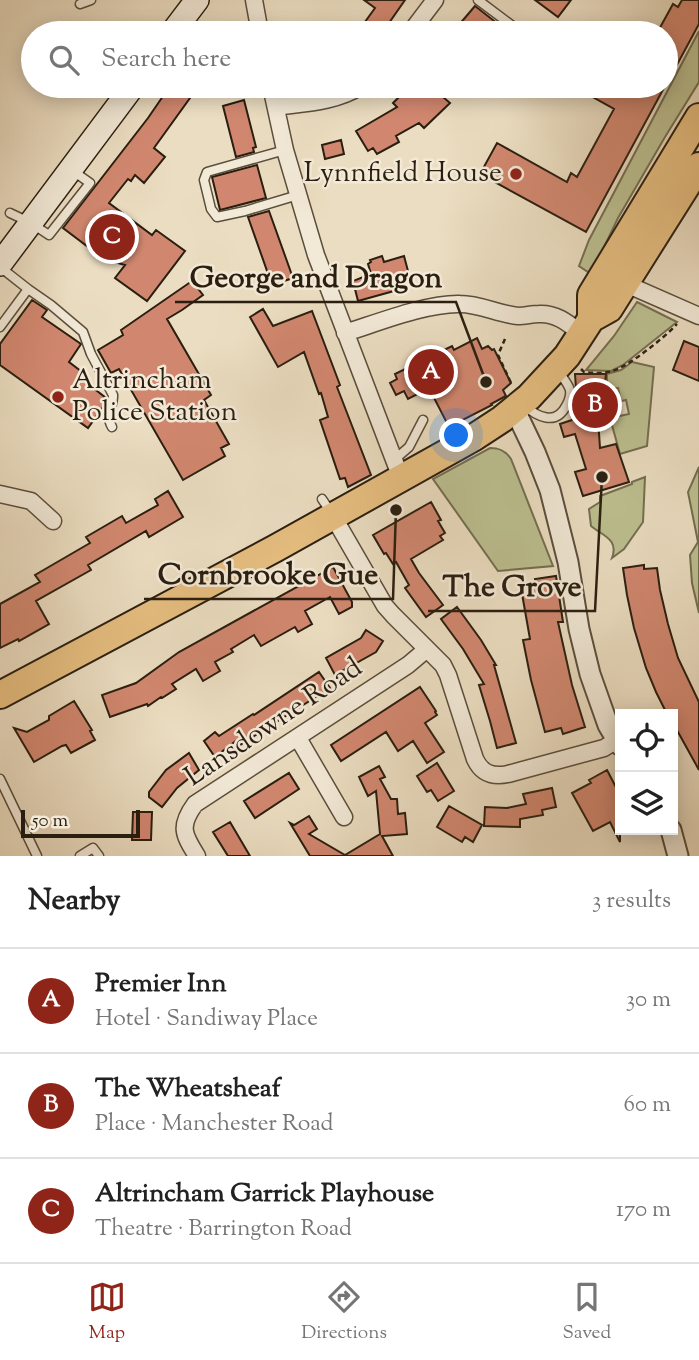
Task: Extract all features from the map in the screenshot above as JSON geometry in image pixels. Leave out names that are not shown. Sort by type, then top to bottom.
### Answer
[{"type":"highway","points":[[574,344],[591,295],[699,117]]},
{"type":"highway","points":[[0,695],[397,469],[473,438],[502,419],[518,406],[609,309],[699,166]]},
{"type":"main road","points":[[181,21],[197,0]]},
{"type":"main road","points":[[0,266],[124,98]]},
{"type":"street","points":[[254,0],[258,21]]},
{"type":"street","points":[[419,21],[435,0]]},
{"type":"street","points":[[274,98],[285,150],[317,256],[397,469]]},
{"type":"street","points":[[276,107],[328,98]]},
{"type":"street","points":[[626,284],[693,313]]},
{"type":"street","points":[[345,333],[423,309],[461,304],[513,315],[552,315],[562,319],[574,344]]},
{"type":"street","points":[[518,406],[550,491],[568,562],[590,674],[615,737]]},
{"type":"street","points":[[0,494],[30,501],[52,521]]},
{"type":"street","points":[[328,508],[385,606],[443,665],[479,767],[498,776],[615,744]]},
{"type":"street","name":"Lansdowne Road","points":[[197,856],[189,845],[184,820],[195,804],[408,665],[427,649]]},
{"type":"street","points":[[298,738],[344,817]]},
{"type":"street","points":[[672,835],[678,856]]},
{"type":"lane","points":[[80,4],[91,0]]},
{"type":"lane","points":[[478,0],[506,21]]},
{"type":"lane","points":[[285,150],[207,172],[204,180],[211,209],[217,217],[298,195]]},
{"type":"lane","points":[[10,213],[31,223]]},
{"type":"lane","points":[[0,266],[83,332],[91,354],[113,395],[108,419],[112,427]]},
{"type":"lane","points":[[0,327],[28,289]]},
{"type":"lane","points":[[397,469],[409,447],[411,431],[423,420]]},
{"type":"lane","points":[[0,779],[37,856]]},
{"type":"lane","points":[[80,856],[93,848],[99,856]]},
{"type":"path","points":[[574,344],[584,372],[615,371],[693,313]]},
{"type":"path","points":[[505,339],[498,355],[518,406]]},
{"type":"green space","points":[[699,31],[699,82],[618,218],[591,274],[579,266],[589,240],[664,98],[678,98],[678,71]]},
{"type":"green space","points":[[637,302],[677,322],[623,365],[611,371],[586,370],[614,336]]},
{"type":"green space","points":[[632,362],[654,367],[647,446],[620,454],[610,418],[629,414],[626,400],[621,401],[618,388],[607,389],[607,374],[621,370]]},
{"type":"green space","points":[[490,448],[502,450],[511,459],[553,566],[498,571],[433,479]]},
{"type":"green space","points":[[699,467],[699,613],[692,583],[690,555],[698,542],[688,492]]},
{"type":"green space","points":[[645,477],[643,522],[624,549],[612,558],[612,542],[591,526],[589,509],[600,502],[600,496]]},
{"type":"building","points":[[364,0],[405,0],[390,21],[366,21],[375,8]]},
{"type":"building","points":[[535,0],[571,0],[558,17]]},
{"type":"building","points":[[682,0],[699,0],[699,24],[678,63],[678,21],[664,21],[673,4],[678,7]]},
{"type":"building","points":[[475,6],[494,21],[462,21]]},
{"type":"building","points":[[162,98],[190,98],[154,148],[165,157],[144,183],[135,175],[131,181],[128,179],[109,203],[152,235],[156,230],[185,251],[147,301],[115,278],[125,265],[104,259],[63,228]]},
{"type":"building","points":[[398,98],[444,98],[450,103],[424,128],[419,123],[396,136],[399,142],[377,154],[373,148],[368,151],[356,131],[397,107],[393,103]]},
{"type":"building","name":"Lynnfield House","points":[[594,98],[659,98],[586,232],[480,174],[497,143],[567,182],[571,173],[577,177],[614,109]]},
{"type":"building","points":[[244,100],[256,147],[253,148],[254,152],[236,157],[223,106]]},
{"type":"building","points":[[341,140],[344,154],[325,159],[322,145]]},
{"type":"building","points":[[257,165],[266,198],[220,210],[212,177]]},
{"type":"building","points":[[269,211],[293,278],[272,285],[248,217]]},
{"type":"building","points":[[382,256],[384,262],[404,256],[412,286],[358,301],[353,281],[371,274],[368,264],[370,260]]},
{"type":"building","points":[[192,281],[203,295],[167,319],[211,395],[204,400],[229,444],[221,448],[225,456],[183,480],[119,369],[111,373],[98,350],[123,335],[121,330]]},
{"type":"building","name":"Altrincham Police Station","points":[[32,300],[47,310],[42,317],[81,344],[69,362],[86,375],[83,380],[106,398],[105,404],[88,428],[0,365],[0,344]]},
{"type":"building","points":[[263,309],[273,326],[312,311],[340,385],[337,387],[371,475],[348,487],[345,478],[340,479],[320,420],[328,417],[304,352],[278,367],[250,317]]},
{"type":"building","points":[[477,338],[482,349],[488,346],[494,349],[511,383],[503,390],[506,396],[449,427],[429,388],[408,399],[404,391],[396,395],[390,383],[397,379],[395,374],[452,346],[454,350]]},
{"type":"building","points":[[684,341],[699,347],[699,381],[673,370]]},
{"type":"building","points":[[575,374],[606,374],[604,392],[608,391],[611,416],[598,418],[600,448],[616,444],[629,482],[583,496],[575,472],[586,469],[575,434],[564,437],[560,424],[578,418]]},
{"type":"building","points":[[168,491],[183,517],[149,537],[146,531],[88,565],[91,570],[36,601],[49,624],[0,648],[0,604],[40,582],[35,575],[90,543],[86,537],[122,516],[126,523],[158,505],[155,499]]},
{"type":"building","points":[[431,502],[441,520],[438,521],[445,533],[440,536],[443,540],[411,559],[443,605],[426,617],[405,588],[409,585],[396,562],[393,564],[386,553],[384,554],[373,535]]},
{"type":"building","points":[[644,565],[644,569],[657,568],[678,658],[699,702],[699,770],[678,732],[678,709],[664,709],[646,668],[634,628],[623,568]]},
{"type":"building","points":[[333,567],[352,602],[352,607],[339,614],[330,597],[305,611],[312,624],[298,632],[295,627],[261,646],[254,635],[215,662],[220,671],[203,681],[196,669],[172,684],[176,689],[148,706],[147,704],[110,717],[102,695],[136,683],[179,652]]},
{"type":"building","points":[[556,576],[563,622],[558,622],[572,685],[585,727],[563,734],[561,728],[545,732],[523,640],[530,639],[521,588],[536,586],[535,579]]},
{"type":"building","points":[[457,607],[496,665],[516,743],[497,748],[479,685],[484,684],[441,619]]},
{"type":"building","points":[[366,630],[383,641],[376,652],[335,675],[326,658],[361,638]]},
{"type":"building","points":[[319,672],[330,688],[240,745],[237,740],[215,757],[204,741],[215,732],[219,736]]},
{"type":"building","points":[[420,687],[437,715],[425,723],[444,752],[427,763],[413,741],[398,751],[386,732],[341,761],[331,745]]},
{"type":"building","points":[[74,701],[95,740],[71,753],[66,745],[62,746],[34,762],[14,728],[27,732]]},
{"type":"building","points":[[189,753],[199,770],[177,788],[162,807],[149,797],[149,792],[166,770]]},
{"type":"building","points":[[437,763],[454,791],[438,801],[431,790],[427,792],[417,776]]},
{"type":"building","points":[[379,766],[385,777],[380,779],[391,799],[397,799],[398,814],[405,813],[407,834],[382,836],[393,856],[310,856],[290,823],[294,825],[309,816],[317,829],[309,834],[345,855],[380,834],[376,791],[368,796],[359,777]]},
{"type":"building","points":[[607,770],[615,785],[615,832],[610,822],[593,831],[572,793],[591,783],[589,780]]},
{"type":"building","points":[[289,773],[299,789],[255,818],[244,801]]},
{"type":"building","points":[[552,788],[556,807],[542,810],[543,815],[520,819],[520,827],[484,826],[485,807],[507,808],[526,804],[523,794]]},
{"type":"building","points":[[449,806],[482,825],[473,842],[465,837],[462,842],[437,827]]},
{"type":"building","points":[[133,812],[152,812],[151,840],[132,840]]},
{"type":"building","points":[[230,822],[250,856],[228,856],[213,832]]},
{"type":"place","name":"Lynnfield House","points":[[516,174]]},
{"type":"place","name":"Altrincham Garrick Playhouse","points":[[112,237]]},
{"type":"place","name":"Premier Inn","points":[[431,372]]},
{"type":"place","name":"George and Dragon","points":[[486,382]]},
{"type":"place","name":"Altrincham Police Station","points":[[58,397]]},
{"type":"place","name":"The Wheatsheaf","points":[[595,405]]},
{"type":"place","name":"The Grove","points":[[602,477]]},
{"type":"place","name":"Cornbrooke Gue","points":[[396,510]]}]
